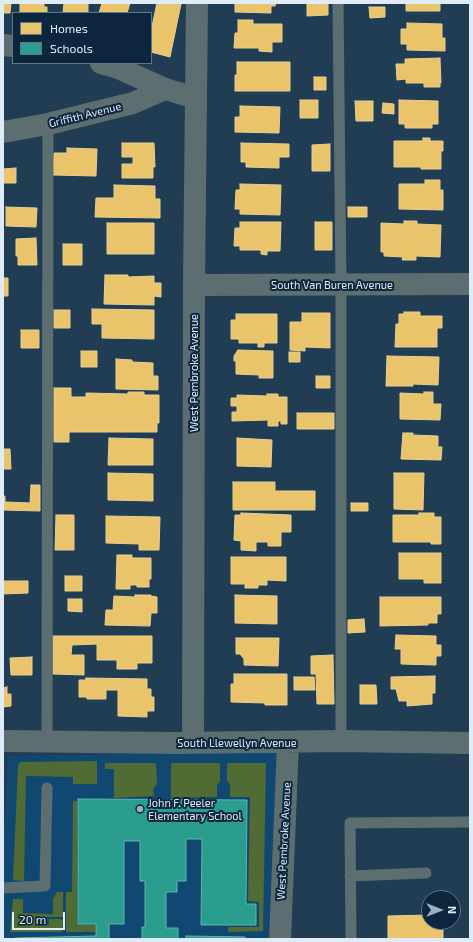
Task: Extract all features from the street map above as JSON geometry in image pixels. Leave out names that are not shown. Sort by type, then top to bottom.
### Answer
[{"type":"street","name":"West Pembroke Avenue","points":[[193,743],[194,285],[197,3]]},
{"type":"street","points":[[105,64],[116,67],[165,89],[196,98]]},
{"type":"street","name":"Griffith Avenue","points":[[3,132],[48,124],[133,103],[165,89]]},
{"type":"street","name":"South Van Buren Avenue","points":[[194,285],[470,284]]},
{"type":"street","name":"South Llewellyn Avenue","points":[[3,742],[470,743]]},
{"type":"street","name":"West Pembroke Avenue","points":[[280,939],[288,742]]},
{"type":"lane","points":[[338,3],[340,285],[340,742]]},
{"type":"lane","points":[[47,742],[48,124]]},
{"type":"lane","points":[[3,888],[45,886],[47,788]]},
{"type":"lane","points":[[351,939],[350,823],[470,822]]},
{"type":"lane","points":[[350,876],[426,873]]},
{"type":"shaded area","name":"John F. Peeler Elementary School","points":[[276,751],[269,939],[3,939],[3,862],[8,756]]},
{"type":"green space","points":[[97,761],[97,784],[73,784],[73,777],[26,776],[24,881],[13,880],[18,765],[20,762]]},
{"type":"green space","points":[[105,763],[156,763],[157,784],[153,789],[154,796],[114,798],[114,769],[105,769]]},
{"type":"green space","points":[[171,763],[220,763],[220,781],[217,785],[217,797],[171,798]]},
{"type":"green space","points":[[227,763],[266,763],[263,931],[228,932],[228,927],[259,927],[259,902],[248,901],[250,797],[230,797],[230,785],[227,780]]},
{"type":"green space","points":[[73,801],[77,801],[77,924],[95,925],[95,932],[66,932],[66,892],[72,892]]},
{"type":"green space","points":[[57,892],[63,892],[63,917],[44,917],[42,920],[42,925],[49,925],[49,919],[63,920],[62,932],[10,932],[13,899],[23,899],[23,913],[53,914],[53,899]]},
{"type":"building: Homes","points":[[3,3],[11,3],[10,13],[3,13]]},
{"type":"building: Homes","points":[[20,3],[44,3],[44,7],[47,7],[47,12],[20,12]]},
{"type":"building: Homes","points":[[64,3],[88,3],[88,12],[63,12]]},
{"type":"building: Homes","points":[[102,3],[130,3],[127,12],[99,12]]},
{"type":"building: Homes","points":[[157,3],[181,4],[170,57],[152,52],[152,26]]},
{"type":"building: Homes","points":[[235,3],[276,3],[275,6],[271,6],[271,13],[235,12]]},
{"type":"building: Homes","points":[[307,3],[328,3],[328,15],[307,16]]},
{"type":"building: Homes","points":[[406,3],[440,3],[440,11],[406,11]]},
{"type":"building: Homes","points":[[369,7],[385,7],[385,17],[370,18]]},
{"type":"building: Homes","points":[[238,20],[253,20],[253,24],[282,24],[282,42],[272,42],[272,52],[259,51],[259,48],[234,48],[235,33],[238,33]]},
{"type":"building: Homes","points":[[407,23],[442,24],[442,38],[445,38],[445,51],[407,50],[407,44],[401,44],[401,29],[407,29]]},
{"type":"building: Homes","points":[[440,58],[440,87],[424,87],[424,83],[406,83],[406,79],[397,80],[396,64],[405,64],[405,59]]},
{"type":"building: Homes","points":[[237,62],[290,62],[290,91],[235,91]]},
{"type":"building: Homes","points":[[314,77],[326,77],[326,90],[314,90]]},
{"type":"building: Homes","points":[[300,100],[318,100],[318,118],[300,118]]},
{"type":"building: Homes","points":[[399,100],[438,101],[438,124],[432,124],[432,128],[405,128],[405,124],[399,124]]},
{"type":"building: Homes","points":[[355,101],[373,101],[373,121],[356,121]]},
{"type":"building: Homes","points":[[383,103],[394,104],[394,114],[382,113]]},
{"type":"building: Homes","points":[[240,106],[280,107],[279,133],[235,132],[235,117],[240,117]]},
{"type":"building: Homes","points":[[423,138],[430,138],[430,141],[443,141],[443,151],[441,151],[441,169],[394,167],[394,141],[423,141]]},
{"type":"building: Homes","points":[[122,143],[154,143],[155,167],[153,167],[153,178],[122,178],[122,164],[133,164],[133,157],[122,157]]},
{"type":"building: Homes","points":[[241,143],[289,144],[289,157],[279,157],[279,168],[246,167],[246,162],[241,162]]},
{"type":"building: Homes","points":[[330,144],[330,171],[312,171],[312,145]]},
{"type":"building: Homes","points":[[67,148],[97,149],[96,176],[53,175],[54,153],[67,153]]},
{"type":"building: Homes","points":[[16,168],[16,183],[3,183],[3,169]]},
{"type":"building: Homes","points":[[425,180],[440,180],[440,190],[443,190],[443,210],[399,209],[399,184],[425,184]]},
{"type":"building: Homes","points":[[240,184],[281,185],[280,215],[240,214],[240,209],[235,209],[236,190],[240,190]]},
{"type":"building: Homes","points":[[114,185],[155,186],[155,199],[160,199],[160,218],[95,217],[96,198],[114,198]]},
{"type":"building: Homes","points":[[6,207],[37,208],[36,227],[6,226]]},
{"type":"building: Homes","points":[[348,207],[367,207],[367,217],[348,217]]},
{"type":"building: Homes","points":[[404,221],[417,221],[417,224],[441,225],[440,257],[416,256],[416,260],[402,260],[403,257],[384,256],[384,252],[381,252],[381,223],[404,224]]},
{"type":"building: Homes","points":[[240,222],[281,222],[280,251],[267,251],[267,255],[261,254],[261,250],[240,250],[240,246],[234,246],[235,228],[240,228]]},
{"type":"building: Homes","points":[[315,222],[332,222],[332,250],[315,250]]},
{"type":"building: Homes","points":[[107,223],[154,223],[154,254],[107,254]]},
{"type":"building: Homes","points":[[36,238],[37,265],[18,265],[18,256],[16,256],[16,239]]},
{"type":"building: Homes","points":[[63,244],[82,244],[82,265],[63,265]]},
{"type":"building: Homes","points":[[105,275],[128,275],[128,277],[154,276],[154,283],[161,283],[161,297],[154,296],[154,305],[104,304]]},
{"type":"building: Homes","points":[[3,278],[8,278],[8,296],[3,296]]},
{"type":"building: Homes","points":[[92,309],[154,310],[154,339],[102,338],[102,324],[92,324]]},
{"type":"building: Homes","points":[[54,310],[70,310],[70,328],[54,328]]},
{"type":"building: Homes","points":[[404,312],[420,312],[420,316],[442,316],[442,328],[437,328],[437,347],[395,347],[396,324],[399,324],[399,314],[404,314]]},
{"type":"building: Homes","points":[[302,313],[330,313],[330,348],[305,347],[305,351],[290,350],[290,322],[302,322]]},
{"type":"building: Homes","points":[[236,314],[277,314],[277,343],[264,343],[264,347],[258,347],[258,343],[239,343],[239,339],[231,339],[231,320],[236,320]]},
{"type":"building: Homes","points":[[21,330],[39,330],[39,348],[21,348]]},
{"type":"building: Homes","points":[[238,350],[273,351],[273,378],[259,378],[259,375],[236,374],[236,361],[234,361],[234,356]]},
{"type":"building: Homes","points":[[81,351],[97,351],[97,367],[81,367]]},
{"type":"building: Homes","points":[[289,352],[300,352],[300,362],[289,362]]},
{"type":"building: Homes","points":[[387,356],[439,357],[438,385],[413,384],[413,386],[386,386]]},
{"type":"building: Homes","points":[[116,359],[132,360],[132,362],[153,363],[153,376],[158,376],[158,390],[116,389]]},
{"type":"building: Homes","points":[[316,376],[330,376],[330,388],[316,388]]},
{"type":"building: Homes","points":[[54,388],[71,388],[71,397],[86,397],[86,393],[128,394],[128,392],[144,392],[144,395],[159,395],[159,423],[157,423],[157,432],[69,432],[69,442],[54,442]]},
{"type":"building: Homes","points":[[424,392],[433,392],[433,404],[441,404],[440,420],[400,419],[400,393],[424,394]]},
{"type":"building: Homes","points":[[267,394],[278,394],[278,397],[287,397],[287,424],[281,424],[281,421],[278,421],[278,426],[268,426],[268,420],[232,421],[232,412],[237,412],[237,406],[231,406],[231,398],[237,398],[237,395],[267,396]]},
{"type":"building: Homes","points":[[297,413],[334,413],[334,429],[297,429]]},
{"type":"building: Homes","points":[[403,433],[438,436],[438,447],[442,447],[441,460],[401,459]]},
{"type":"building: Homes","points":[[109,438],[153,439],[153,465],[108,465]]},
{"type":"building: Homes","points":[[237,438],[272,440],[271,467],[237,466]]},
{"type":"building: Homes","points":[[3,449],[10,449],[11,469],[3,469]]},
{"type":"building: Homes","points":[[108,473],[153,474],[153,501],[108,500]]},
{"type":"building: Homes","points":[[394,473],[424,473],[423,510],[394,509]]},
{"type":"building: Homes","points":[[233,482],[275,482],[275,491],[315,491],[315,510],[233,510]]},
{"type":"building: Homes","points":[[31,485],[40,485],[40,511],[3,510],[3,496],[5,496],[5,502],[30,503]]},
{"type":"building: Homes","points":[[351,503],[368,503],[368,511],[351,511]]},
{"type":"building: Homes","points":[[241,513],[291,515],[291,532],[281,532],[281,546],[268,546],[268,542],[256,542],[256,551],[241,550],[241,541],[234,540],[235,515],[241,515]]},
{"type":"building: Homes","points":[[419,513],[434,513],[434,517],[441,517],[441,544],[431,544],[431,542],[393,542],[393,515],[419,515]]},
{"type":"building: Homes","points":[[56,515],[74,515],[74,550],[55,550]]},
{"type":"building: Homes","points":[[106,516],[160,517],[159,550],[139,550],[139,544],[106,543]]},
{"type":"building: Homes","points":[[399,553],[441,553],[441,583],[424,583],[424,579],[399,579]]},
{"type":"building: Homes","points":[[117,555],[132,555],[132,558],[151,558],[151,579],[149,579],[149,587],[137,587],[137,585],[130,585],[130,589],[116,589]]},
{"type":"building: Homes","points":[[231,557],[286,557],[286,581],[267,580],[267,585],[258,585],[258,588],[245,588],[245,584],[231,584]]},
{"type":"building: Homes","points":[[65,576],[82,576],[82,591],[65,591]]},
{"type":"building: Homes","points":[[3,581],[28,581],[28,593],[3,594]]},
{"type":"building: Homes","points":[[135,595],[151,595],[157,597],[157,613],[151,613],[150,626],[105,625],[106,610],[113,610],[114,596],[135,597]]},
{"type":"building: Homes","points":[[235,595],[277,596],[277,624],[235,623]]},
{"type":"building: Homes","points":[[380,597],[441,597],[441,614],[437,614],[437,623],[428,623],[428,625],[380,626]]},
{"type":"building: Homes","points":[[68,599],[82,599],[82,612],[68,611]]},
{"type":"building: Homes","points":[[364,619],[365,632],[348,633],[348,620]]},
{"type":"building: Homes","points":[[396,635],[436,636],[436,645],[441,645],[441,656],[436,656],[436,665],[401,664],[401,649],[395,649]]},
{"type":"building: Homes","points":[[53,636],[152,636],[152,663],[137,663],[137,669],[117,669],[117,660],[97,660],[97,644],[72,645],[71,655],[84,655],[84,675],[53,674]]},
{"type":"building: Homes","points":[[236,638],[279,638],[278,666],[244,665],[244,659],[240,654],[236,654]]},
{"type":"building: Homes","points":[[333,655],[334,704],[317,704],[316,674],[311,674],[311,656]]},
{"type":"building: Homes","points":[[32,657],[32,675],[11,675],[10,658]]},
{"type":"building: Homes","points":[[234,674],[287,674],[287,705],[231,702],[231,684],[234,684]]},
{"type":"building: Homes","points":[[435,676],[435,693],[432,693],[432,704],[407,706],[407,701],[399,701],[396,689],[391,689],[391,677]]},
{"type":"building: Homes","points":[[294,677],[314,677],[315,690],[294,690]]},
{"type":"building: Homes","points":[[86,678],[147,679],[147,689],[151,689],[151,697],[154,697],[154,711],[147,711],[147,717],[118,716],[118,690],[106,690],[106,699],[87,699],[87,697],[79,697],[79,680],[86,680]]},
{"type":"building: Homes","points":[[360,685],[376,685],[377,704],[360,704]]},
{"type":"building: Homes","points":[[7,687],[7,694],[11,694],[11,706],[3,707],[3,688]]},
{"type":"building: Homes","points":[[421,915],[421,930],[443,930],[443,939],[388,939],[388,916]]},
{"type":"building: Schools","points":[[78,799],[247,800],[246,904],[256,904],[256,925],[201,925],[202,839],[186,839],[186,881],[177,881],[177,892],[166,892],[166,928],[178,928],[178,939],[142,939],[142,927],[145,927],[145,881],[140,881],[140,841],[124,841],[124,924],[109,924],[109,939],[15,939],[96,936],[96,924],[78,924]]},
{"type":"building: Schools","points":[[186,936],[245,937],[245,939],[186,939]]},
{"type":"place","name":"John F. Peeler Elementary School","points":[[140,809]]}]
